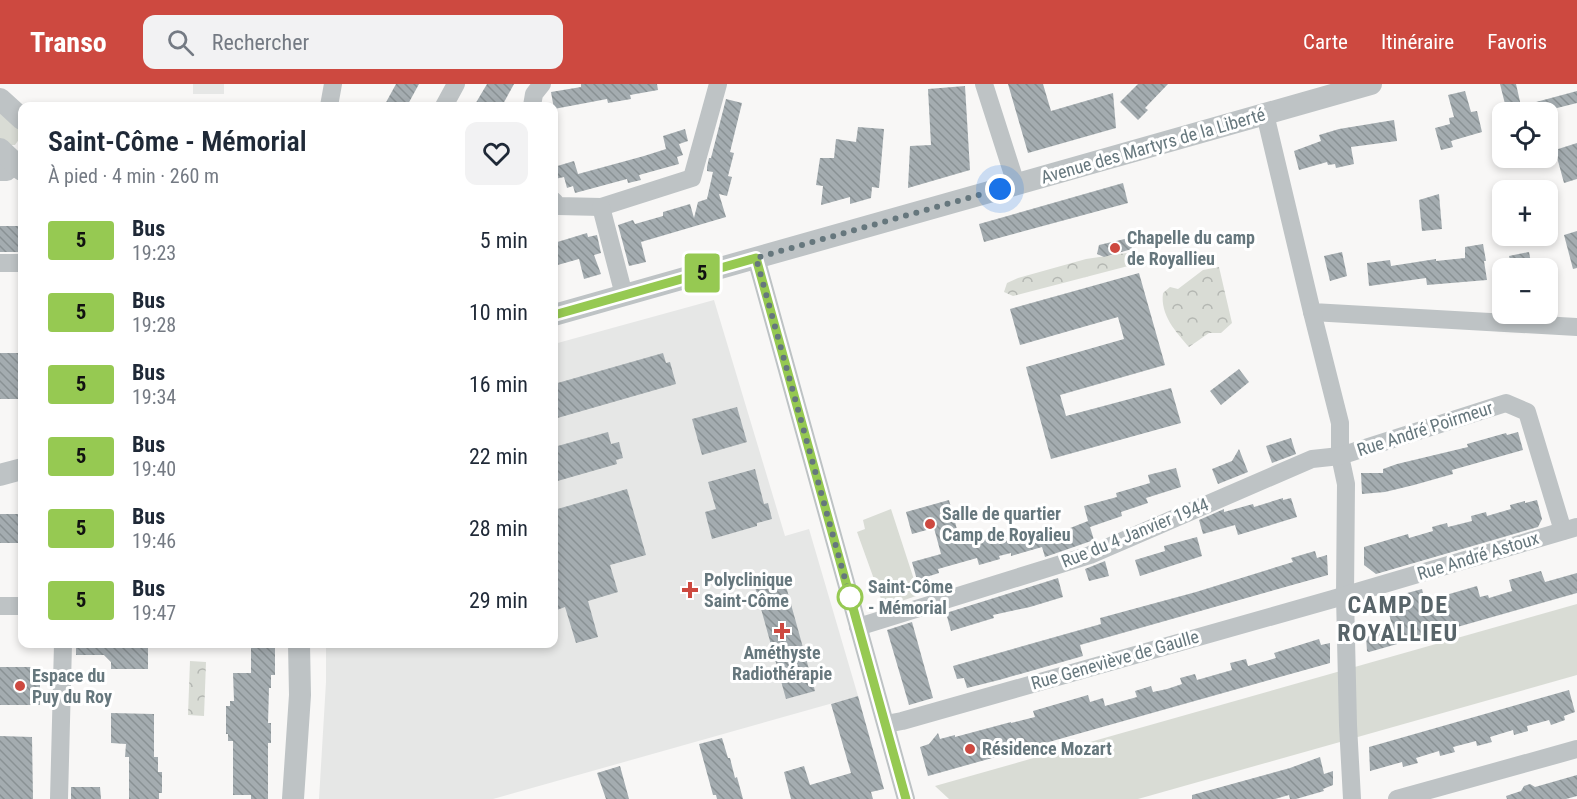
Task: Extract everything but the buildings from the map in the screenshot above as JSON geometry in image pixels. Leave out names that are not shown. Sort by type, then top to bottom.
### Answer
[{"type":"street","points":[[331,102],[333,84]]},
{"type":"street","points":[[446,102],[456,84]]},
{"type":"street","points":[[533,102],[534,94],[542,84]]},
{"type":"street","points":[[558,206],[601,207],[693,178],[718,84]]},
{"type":"street","points":[[984,84],[1016,184]]},
{"type":"street","name":"Avenue des Martyrs de la Liberté","points":[[558,314],[1361,86]]},
{"type":"street","points":[[0,99],[18,115]]},
{"type":"street","points":[[1265,114],[1340,423],[1340,456],[1346,484],[1345,596],[1352,799]]},
{"type":"street","points":[[601,207],[624,295]]},
{"type":"street","points":[[756,258],[906,799]]},
{"type":"street","points":[[0,263],[18,263]]},
{"type":"street","points":[[1312,312],[1577,327]]},
{"type":"street","name":"Rue André Poirmeur","points":[[1340,456],[1506,403],[1527,411],[1570,529]]},
{"type":"street","name":"Rue du 4 Janvier 1944","points":[[858,627],[1090,555],[1312,459],[1340,456]]},
{"type":"street","points":[[0,475],[18,470]]},
{"type":"street","name":"Rue André Astoux","points":[[1345,596],[1570,529]]},
{"type":"street","name":"Rue Geneviève de Gaulle","points":[[886,724],[1345,596]]},
{"type":"street","points":[[0,606],[18,606]]},
{"type":"street","points":[[59,799],[63,648]]},
{"type":"street","points":[[292,799],[300,695],[300,648]]},
{"type":"street","points":[[1397,799],[1577,749]]},
{"type":"shaded area","points":[[193,84],[224,84],[224,94],[193,94]]},
{"type":"shaded area","name":"Polyclinique Saint-Côme","points":[[714,300],[785,536],[809,529],[858,696],[493,799],[319,799],[326,648],[558,648],[558,343]]},
{"type":"green space","points":[[0,109],[18,126],[18,141],[15,145],[10,145],[0,140]]},
{"type":"green space","points":[[1133,252],[1139,258],[1132,265],[1013,296],[1004,292],[1007,283],[1018,278],[1086,259]]},
{"type":"green space","points":[[1219,267],[1232,323],[1221,333],[1209,333],[1189,347],[1166,316],[1163,293],[1170,287],[1178,289],[1203,270]]},
{"type":"green space","points":[[891,509],[919,595],[884,607],[857,532],[865,529],[863,520]]},
{"type":"green space","points":[[1577,604],[1577,675],[1138,799],[949,799],[935,786]]},
{"type":"green space","points":[[190,661],[206,662],[204,716],[188,715]]},
{"type":"bus line","name":"5","points":[[558,314],[756,258],[906,799]]},
{"type":"place","name":"Chapelle du camp de Royallieu","points":[[1115,248]]},
{"type":"place","name":"Salle de quartier Camp de Royalieu","points":[[930,524]]},
{"type":"place","name":"Polyclinique Saint-Côme","points":[[690,590]]},
{"type":"place","name":"Saint-Côme - Mémorial","points":[[850,597]]},
{"type":"place","name":"Améthyste Radiothérapie","points":[[782,631]]},
{"type":"place","name":"Espace du Puy du Roy","points":[[20,686]]},
{"type":"place","name":"Résidence Mozart","points":[[970,749]]},
{"type":"district","name":"CAMP DE ROYALLIEU","points":[[1398,619]]},
{"type":"route","points":[[850,597],[756,258],[1000,189]]}]
